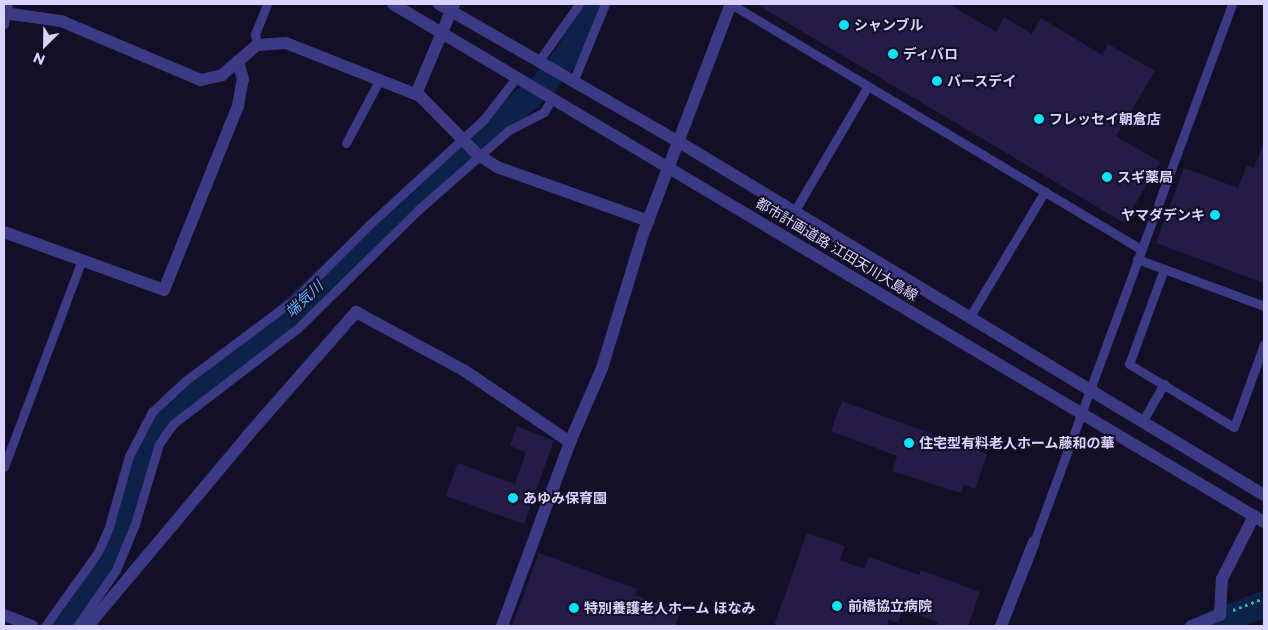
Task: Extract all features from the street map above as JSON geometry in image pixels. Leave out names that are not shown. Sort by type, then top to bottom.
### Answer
[{"type":"street","name":"都市計画道路 江田天川大島線","points":[[392,4],[547,97],[669,166],[1259,519]]},
{"type":"street","name":"都市計画道路 江田天川大島線","points":[[439,4],[453,7],[538,62],[679,142],[1264,495]]},
{"type":"street","points":[[502,626],[570,442],[602,368],[649,221],[731,4]]},
{"type":"street","points":[[416,94],[453,7]]},
{"type":"street","points":[[5,13],[61,21],[201,80],[222,75],[257,45],[286,43],[416,94],[433,106],[479,155],[514,175],[649,221]]},
{"type":"street","points":[[4,232],[161,290],[167,287],[238,106],[243,79],[238,61]]},
{"type":"street","points":[[88,626],[248,435],[356,312],[465,371],[570,442]]},
{"type":"street","points":[[1191,626],[1220,615],[1222,579],[1259,519]]},
{"type":"street","points":[[1001,626],[1034,542]]},
{"type":"street","points":[[4,616],[31,626]]},
{"type":"lane","points":[[257,45],[255,34],[267,4]]},
{"type":"lane","points":[[538,62],[579,4]]},
{"type":"lane","points":[[573,82],[605,4]]},
{"type":"lane","points":[[731,4],[1141,249]]},
{"type":"lane","points":[[1034,542],[1232,4]]},
{"type":"lane","points":[[346,143],[380,79]]},
{"type":"lane","points":[[45,626],[98,552],[109,527],[129,456],[152,412],[185,381],[296,298],[484,120],[519,80]]},
{"type":"lane","points":[[794,212],[868,86]]},
{"type":"lane","points":[[77,626],[116,570],[135,524],[158,444],[173,424],[298,329],[418,210],[479,155],[509,130],[544,112],[547,97]]},
{"type":"lane","points":[[969,318],[1045,191]]},
{"type":"lane","points":[[1137,259],[1264,306]]},
{"type":"lane","points":[[4,468],[81,262]]},
{"type":"lane","points":[[1164,269],[1129,364],[1234,427],[1264,344]]},
{"type":"lane","points":[[1142,422],[1164,384]]},
{"type":"path","points":[[1220,615],[1264,598]]},
{"type":"building","points":[[756,4],[949,4],[996,32],[1004,17],[1032,34],[1041,18],[1102,55],[1108,44],[1155,71],[1116,136],[1160,162],[1124,223]]},
{"type":"building","name":"ヤマダデンキ","points":[[1263,144],[1264,283],[1156,243],[1184,168],[1238,188],[1247,165],[1254,168]]},
{"type":"building","name":"住宅型有料老人ホーム藤和の華","points":[[842,401],[987,454],[975,489],[964,485],[961,493],[892,471],[897,456],[831,431]]},
{"type":"building","points":[[517,426],[554,441],[524,524],[446,496],[458,463],[515,484],[526,452],[510,446]]},
{"type":"building","points":[[807,533],[845,546],[840,560],[864,569],[869,557],[919,575],[921,570],[980,592],[968,626],[936,626],[938,622],[903,610],[898,623],[889,620],[887,626],[774,626]]},
{"type":"building","name":"特別養護老人ホーム ほなみ","points":[[539,553],[637,589],[635,595],[680,612],[675,626],[512,626]]},
{"type":"waterway","name":"端気川","points":[[64,626],[110,555],[140,458],[151,435],[189,396],[274,328],[401,209],[545,83],[570,52],[594,4]]},
{"type":"waterway","points":[[1207,626],[1264,604]]},
{"type":"place","name":"シャンブル","points":[[844,25]]},
{"type":"place","name":"ディバロ","points":[[893,54]]},
{"type":"place","name":"バースデイ","points":[[937,81]]},
{"type":"place","name":"フレッセイ朝倉店","points":[[1039,119]]},
{"type":"place","name":"スギ薬局","points":[[1107,177]]},
{"type":"place","name":"ヤマダデンキ","points":[[1215,215]]},
{"type":"place","name":"住宅型有料老人ホーム藤和の華","points":[[909,443]]},
{"type":"place","name":"あゆみ保育園","points":[[513,498]]},
{"type":"place","name":"前橋協立病院","points":[[837,606]]},
{"type":"place","name":"特別養護老人ホーム ほなみ","points":[[574,608]]}]
